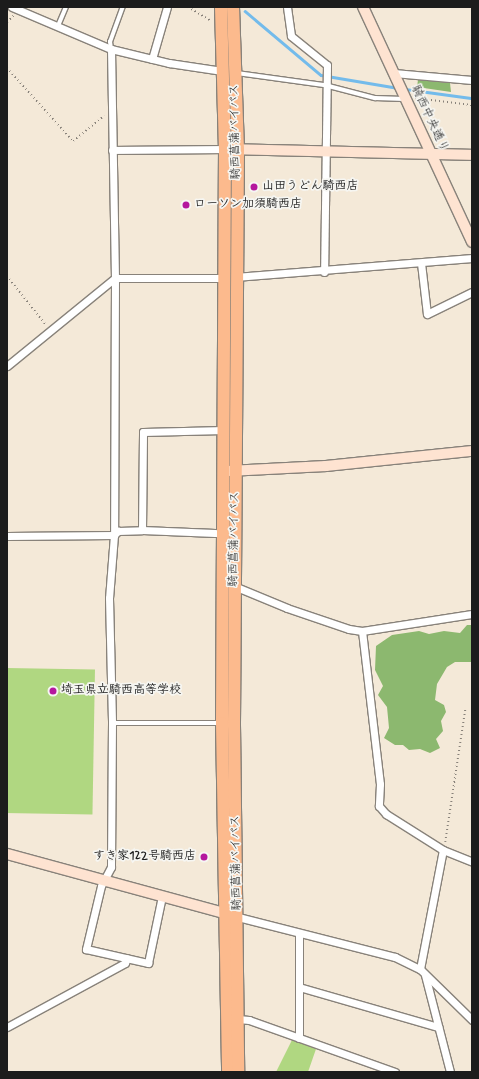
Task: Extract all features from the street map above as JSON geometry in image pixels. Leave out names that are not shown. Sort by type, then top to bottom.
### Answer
[{"type":"highway","name":"騎西菖蒲バイパス","points":[[221,7],[229,277],[230,471],[234,586],[234,725],[238,918],[238,1072]]},
{"type":"highway","name":"騎西菖蒲バイパス","points":[[228,1072],[224,913],[219,533],[230,471],[224,430],[229,277],[238,149],[233,7]]},
{"type":"street","points":[[12,7],[58,28],[111,49],[152,59],[222,72]]},
{"type":"street","points":[[152,59],[167,7]]},
{"type":"street","points":[[287,7],[291,36],[327,65],[325,84],[324,272]]},
{"type":"street","name":"騎西中央通り","points":[[363,7],[472,242]]},
{"type":"street","points":[[111,49],[115,278],[114,535],[109,598],[112,723],[111,868],[105,880],[86,949],[148,963],[162,896]]},
{"type":"street","points":[[396,78],[472,80]]},
{"type":"street","points":[[112,150],[238,149],[324,153],[472,155]]},
{"type":"street","points":[[7,366],[51,332],[115,278],[229,277],[324,272],[472,258]]},
{"type":"street","points":[[421,263],[427,314],[472,292]]},
{"type":"street","points":[[142,530],[143,432],[224,430]]},
{"type":"street","points":[[230,471],[364,463],[472,451]]},
{"type":"street","points":[[7,536],[114,535],[118,531],[142,530],[219,533]]},
{"type":"street","points":[[234,586],[287,608],[349,629],[362,630],[472,614]]},
{"type":"street","points":[[362,630],[380,784],[379,806],[386,814],[443,850],[472,862]]},
{"type":"street","points":[[420,969],[443,850]]},
{"type":"street","points":[[7,854],[238,918],[395,957],[420,969],[472,1020]]},
{"type":"street","points":[[299,933],[300,1038]]},
{"type":"street","points":[[7,1027],[125,962],[127,958]]},
{"type":"street","points":[[425,975],[450,1072]]},
{"type":"street","points":[[299,987],[438,1027]]},
{"type":"street","points":[[238,1019],[249,1020],[383,1070],[395,1072]]},
{"type":"lane","points":[[58,28],[66,7]]},
{"type":"lane","points":[[111,49],[110,42],[123,7]]},
{"type":"lane","points":[[235,73],[325,84],[375,98],[404,96]]},
{"type":"lane","points":[[112,723],[222,723]]},
{"type":"path","points":[[188,7],[215,21]]},
{"type":"path","points":[[7,68],[73,141],[108,113],[111,113]]},
{"type":"path","points":[[418,99],[472,105]]},
{"type":"path","points":[[7,276],[51,332]]},
{"type":"path","points":[[443,850],[465,709]]},
{"type":"green space","points":[[418,80],[450,83],[451,92],[417,87]]},
{"type":"green space","points":[[467,625],[472,625],[472,662],[455,662],[447,667],[437,684],[435,700],[444,705],[446,712],[441,721],[443,731],[436,739],[440,748],[430,753],[420,749],[409,750],[403,745],[395,745],[384,738],[389,728],[387,707],[378,695],[383,686],[375,670],[376,646],[392,635],[419,631],[429,634],[444,631],[460,633]]},
{"type":"green space","points":[[7,668],[95,670],[92,815],[7,813]]},
{"type":"green space","points":[[292,1040],[316,1049],[308,1072],[276,1072]]},
{"type":"waterway","points":[[245,11],[321,75],[398,88]]},
{"type":"waterway","points":[[405,89],[472,98]]},
{"type":"place","name":"山田うどん騎西店","points":[[254,187]]},
{"type":"place","name":"ローソン加須騎西店","points":[[186,205]]},
{"type":"place","name":"埼玉県立騎西高等学校","points":[[53,691]]},
{"type":"place","name":"すき家122号騎西店","points":[[204,857]]}]
